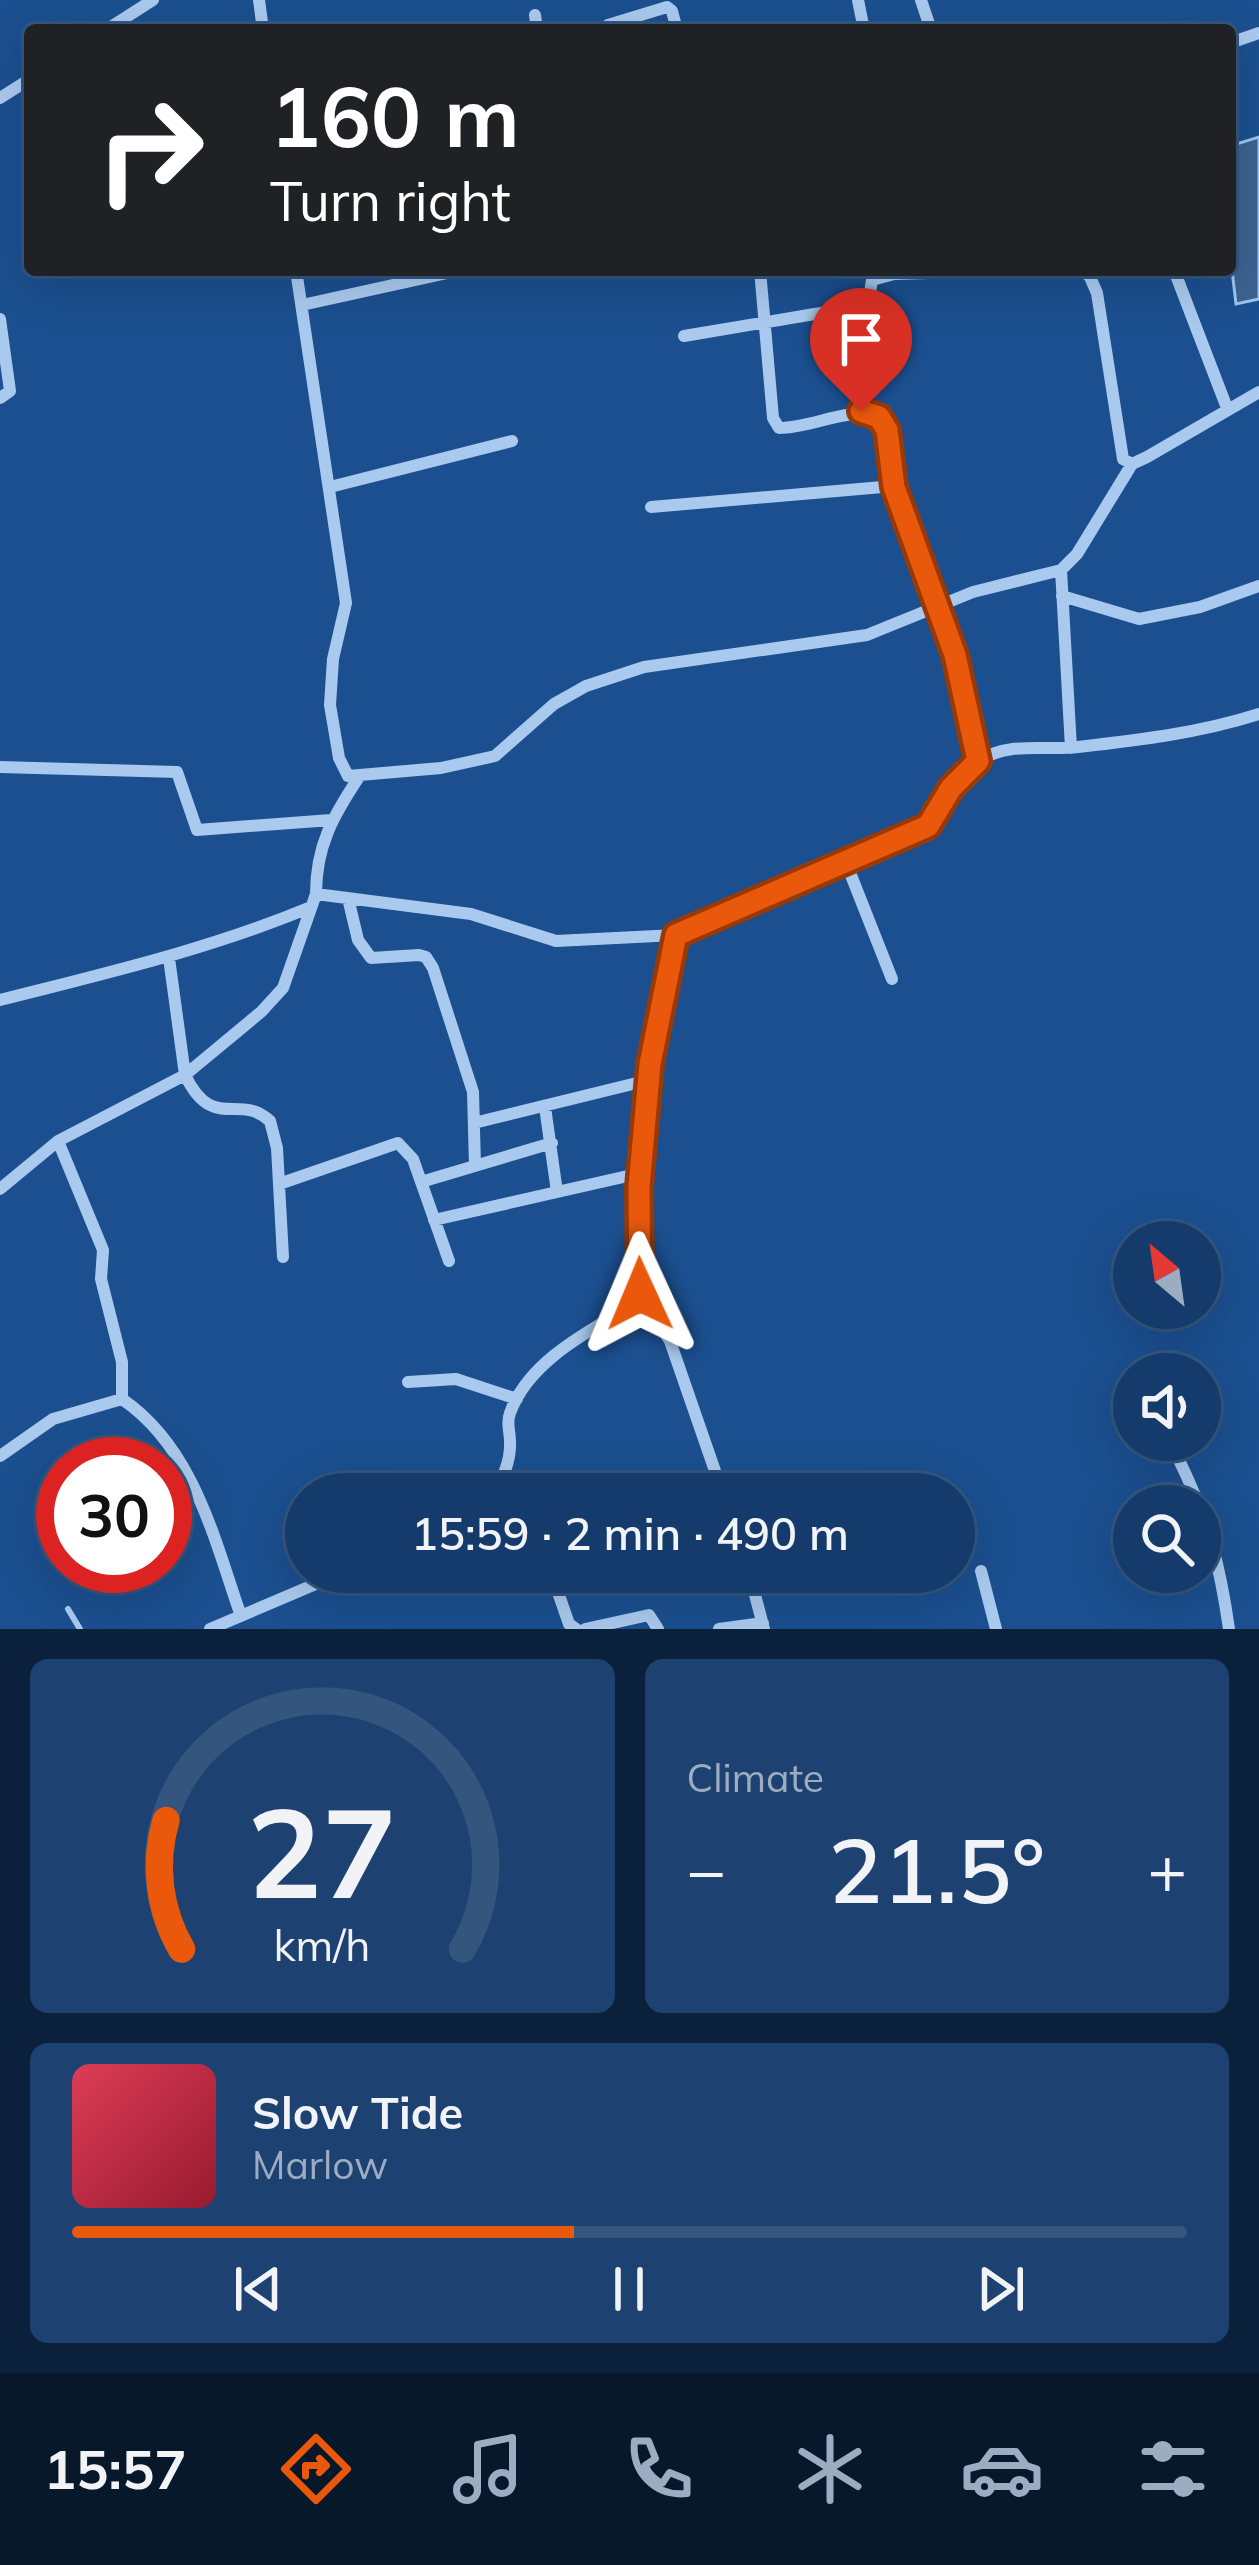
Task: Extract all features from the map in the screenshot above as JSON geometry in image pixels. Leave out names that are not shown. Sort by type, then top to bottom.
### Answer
[{"type":"street","points":[[115,24],[152,0]]},
{"type":"street","points":[[611,24],[667,7],[676,24]]},
{"type":"street","points":[[297,276],[346,603],[333,659],[330,706],[342,768],[348,776],[441,768],[496,756],[554,704],[610,676],[867,635],[974,592],[1061,570],[1077,554],[1132,464],[1259,392]]},
{"type":"street","points":[[302,305],[433,276]]},
{"type":"street","points":[[760,276],[773,418],[779,428],[800,428],[861,411],[879,417],[887,430],[894,487],[955,655],[978,761]]},
{"type":"street","points":[[683,336],[868,305],[872,280],[887,276]]},
{"type":"street","points":[[1089,276],[1097,293],[1118,446],[1123,459],[1132,464]]},
{"type":"street","points":[[1176,276],[1227,408]]},
{"type":"street","points":[[0,319],[10,391],[0,398]]},
{"type":"street","points":[[330,487],[512,441]]},
{"type":"street","points":[[651,507],[894,487]]},
{"type":"street","points":[[1061,570],[1071,748]]},
{"type":"street","points":[[1062,596],[1138,619],[1200,607],[1259,586]]},
{"type":"street","points":[[0,1000],[243,935],[314,901],[348,898],[471,914],[556,940],[676,935],[928,826],[951,788],[978,761],[1010,748],[1071,748],[1207,730],[1259,714]]},
{"type":"street","points":[[0,767],[177,772],[197,830],[331,820]]},
{"type":"street","points":[[0,1189],[58,1141],[185,1075],[283,988],[314,901],[316,863],[331,820],[359,777]]},
{"type":"street","points":[[845,860],[892,979]]},
{"type":"street","points":[[348,898],[358,940],[371,958],[426,957],[433,968],[472,1092],[476,1166]]},
{"type":"street","points":[[502,1473],[511,1447],[508,1423],[526,1384],[548,1362],[636,1303],[640,1294],[640,1173],[649,1080],[676,935]]},
{"type":"street","points":[[169,958],[185,1075],[193,1092],[212,1108],[264,1114],[277,1148],[283,1257]]},
{"type":"street","points":[[474,1123],[649,1080]]},
{"type":"street","points":[[545,1107],[557,1192]]},
{"type":"street","points":[[58,1141],[103,1250],[101,1279],[122,1362],[122,1400],[153,1428],[197,1489],[241,1616]]},
{"type":"street","points":[[279,1184],[398,1143],[413,1160],[448,1261]]},
{"type":"street","points":[[421,1182],[552,1143]]},
{"type":"street","points":[[434,1220],[640,1173]]},
{"type":"street","points":[[640,1294],[670,1341],[715,1473]]},
{"type":"street","points":[[408,1382],[455,1379],[518,1399]]},
{"type":"street","points":[[0,1456],[53,1419],[122,1400]]},
{"type":"street","points":[[1180,1462],[1219,1558],[1229,1629]]},
{"type":"street","points":[[981,1571],[996,1629]]},
{"type":"street","points":[[210,1629],[295,1593]]},
{"type":"street","points":[[558,1593],[569,1624],[580,1629],[649,1615],[658,1629]]},
{"type":"street","points":[[719,1629],[764,1626],[755,1593]]},
{"type":"lane","points":[[68,1609],[80,1629]]},
{"type":"water","points":[[1259,137],[1259,299],[1236,304],[1233,276],[1236,144]]},
{"type":"route","points":[[640,1294],[639,1187],[650,1064],[676,935],[928,826],[951,788],[978,761],[955,655],[894,487],[887,430],[879,417],[861,411]]}]
